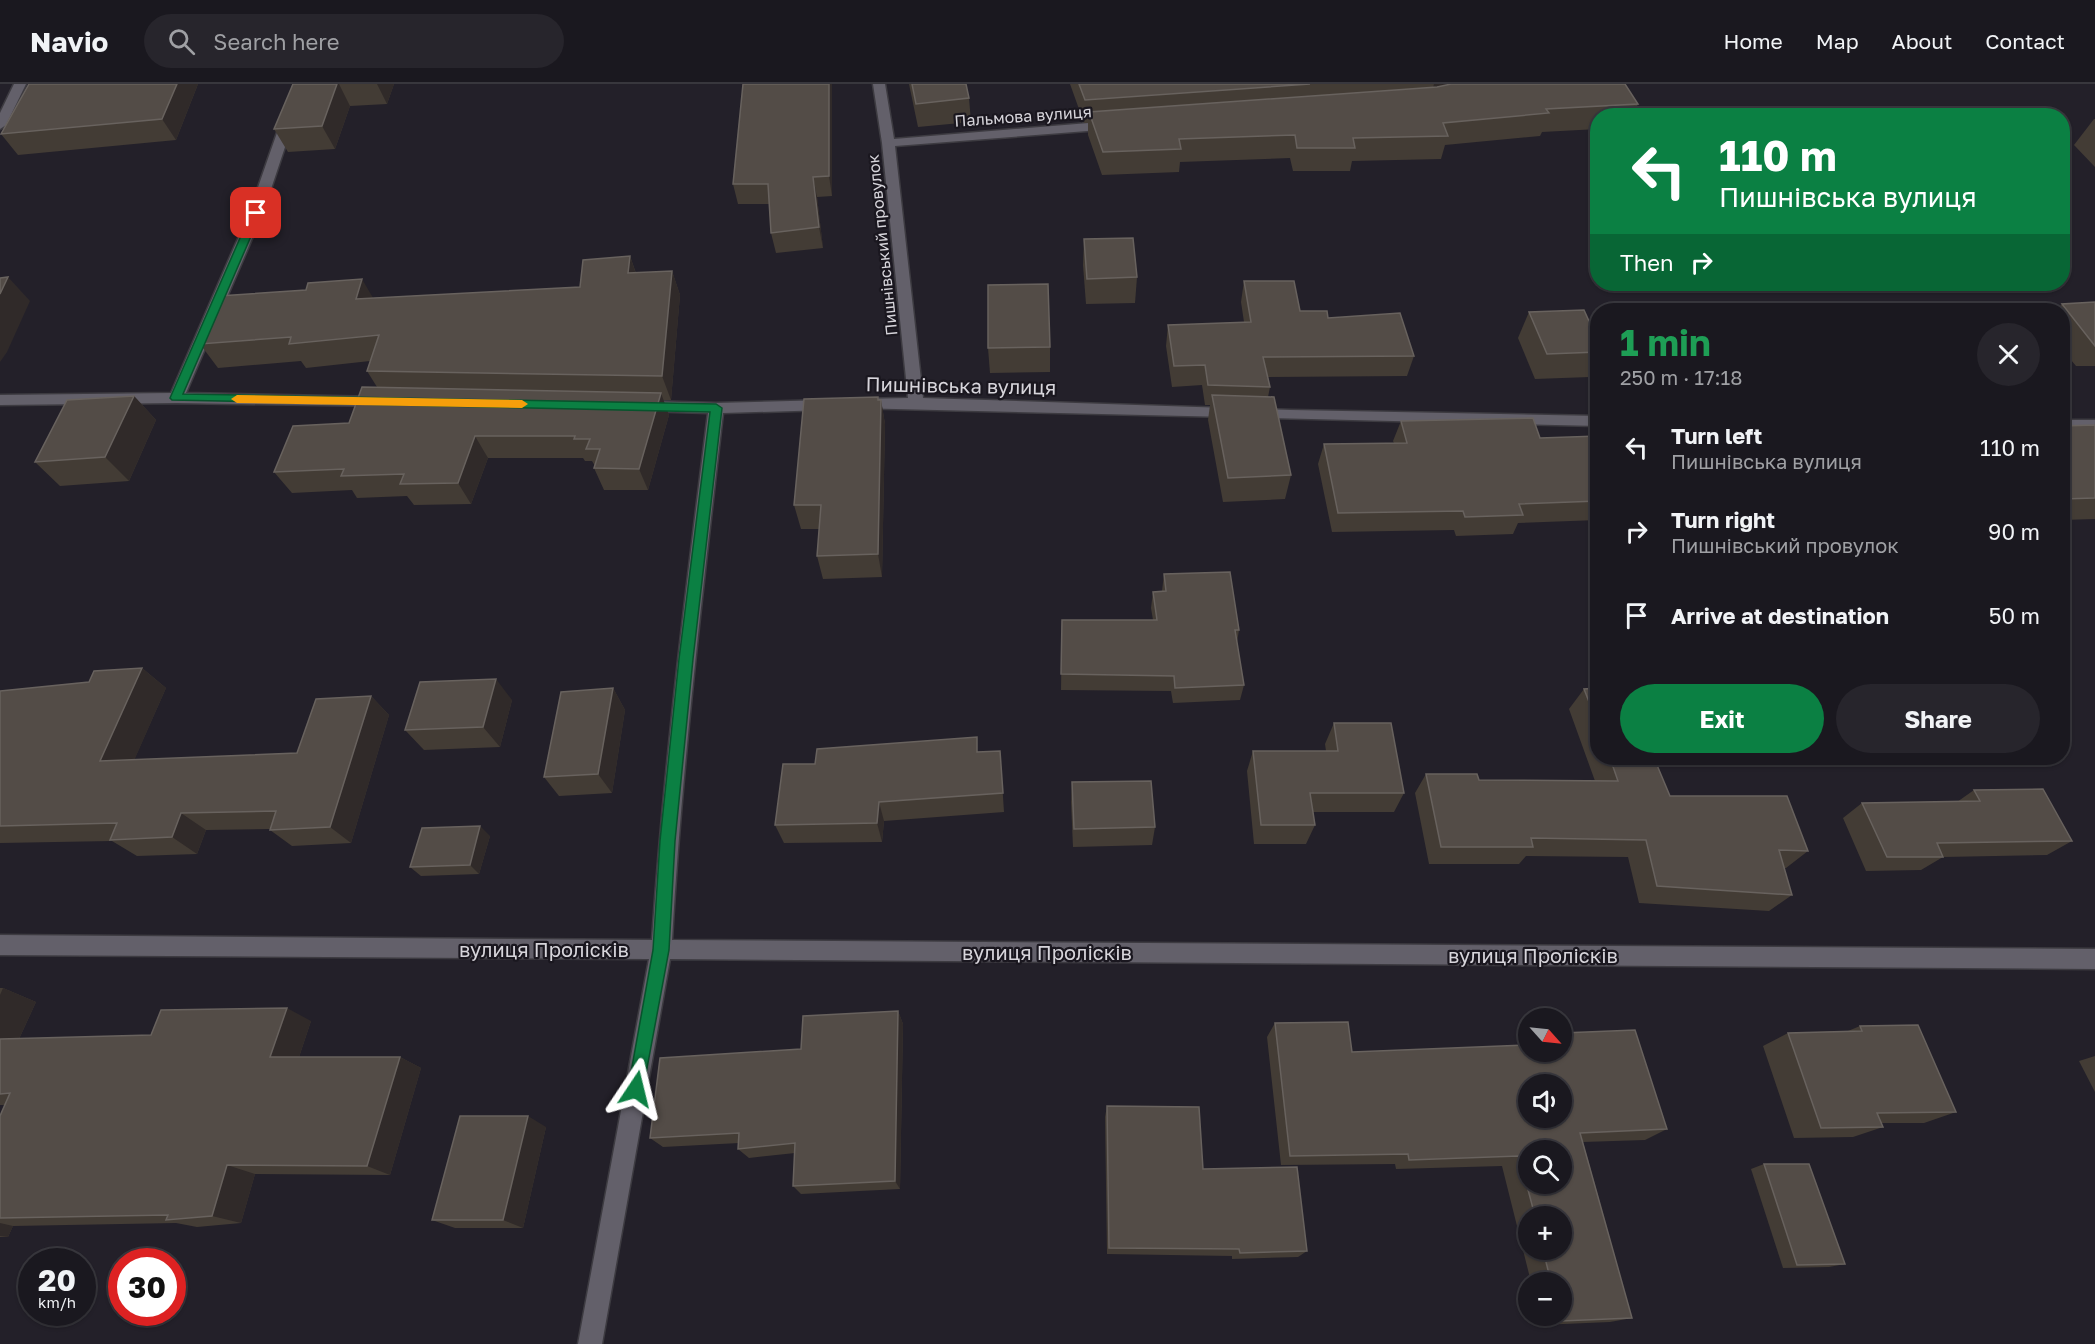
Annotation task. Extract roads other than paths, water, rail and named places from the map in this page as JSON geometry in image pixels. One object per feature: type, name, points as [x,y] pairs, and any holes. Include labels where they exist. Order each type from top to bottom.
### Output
[{"type":"street","points":[[0,125],[20,84]]},
{"type":"street","points":[[176,398],[256,213],[300,84]]},
{"type":"street","name":"Пишнівський провулок","points":[[879,84],[888,142],[916,402]]},
{"type":"street","name":"Пальмова вулиця","points":[[888,142],[1125,124]]},
{"type":"street","points":[[0,400],[176,398],[399,402]]},
{"type":"street","name":"Пишнівська вулиця","points":[[622,406],[716,408],[916,402],[1291,415],[1590,421]]},
{"type":"street","points":[[590,1344],[661,950],[671,807],[716,408]]},
{"type":"street","points":[[2070,425],[2095,425]]},
{"type":"street","name":"вулиця Пролісків","points":[[0,945],[2095,959]]}]
